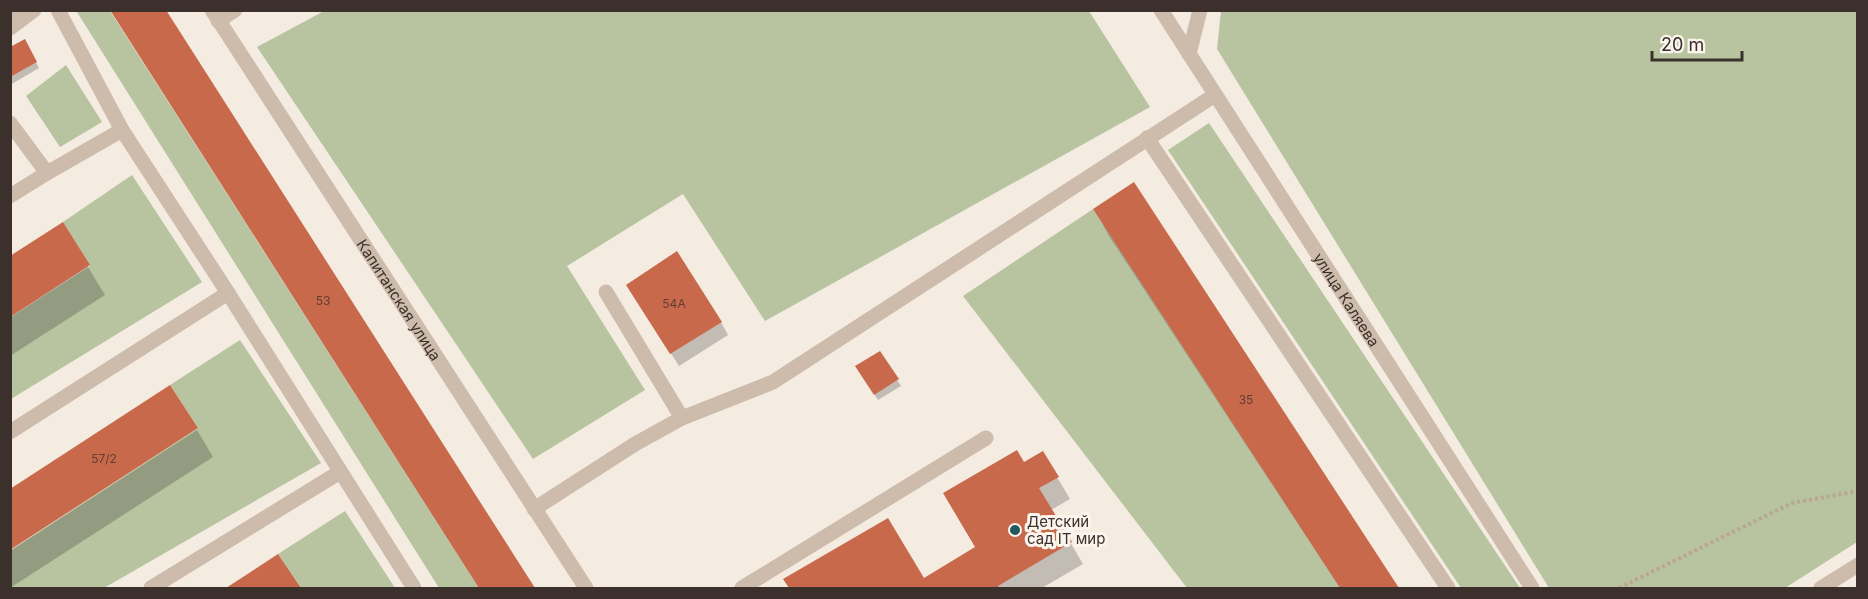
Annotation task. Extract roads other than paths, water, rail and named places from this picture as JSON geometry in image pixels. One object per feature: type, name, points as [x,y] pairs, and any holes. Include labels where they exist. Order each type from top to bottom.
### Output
[{"type":"street","points":[[10,28],[34,10]]},
{"type":"street","points":[[58,10],[122,130],[228,292],[414,588]]},
{"type":"street","points":[[215,16],[235,10]]},
{"type":"street","name":"улица Каляева","points":[[1161,10],[1532,588]]},
{"type":"street","points":[[1189,54],[1200,10]]},
{"type":"street","name":"Капитанская улица","points":[[215,16],[586,588]]},
{"type":"street","points":[[534,509],[635,444],[682,418],[773,382],[1215,94]]},
{"type":"street","points":[[10,123],[47,173]]},
{"type":"street","points":[[10,196],[122,130]]},
{"type":"street","points":[[1147,138],[1448,588]]},
{"type":"street","points":[[10,432],[228,292]]},
{"type":"street","points":[[606,292],[682,418]]},
{"type":"street","points":[[742,588],[986,438]]},
{"type":"street","points":[[151,588],[340,472]]},
{"type":"street","points":[[1821,588],[1857,565]]},
{"type":"place","name":"Детский сад IT мир","points":[[1015,530]]}]
